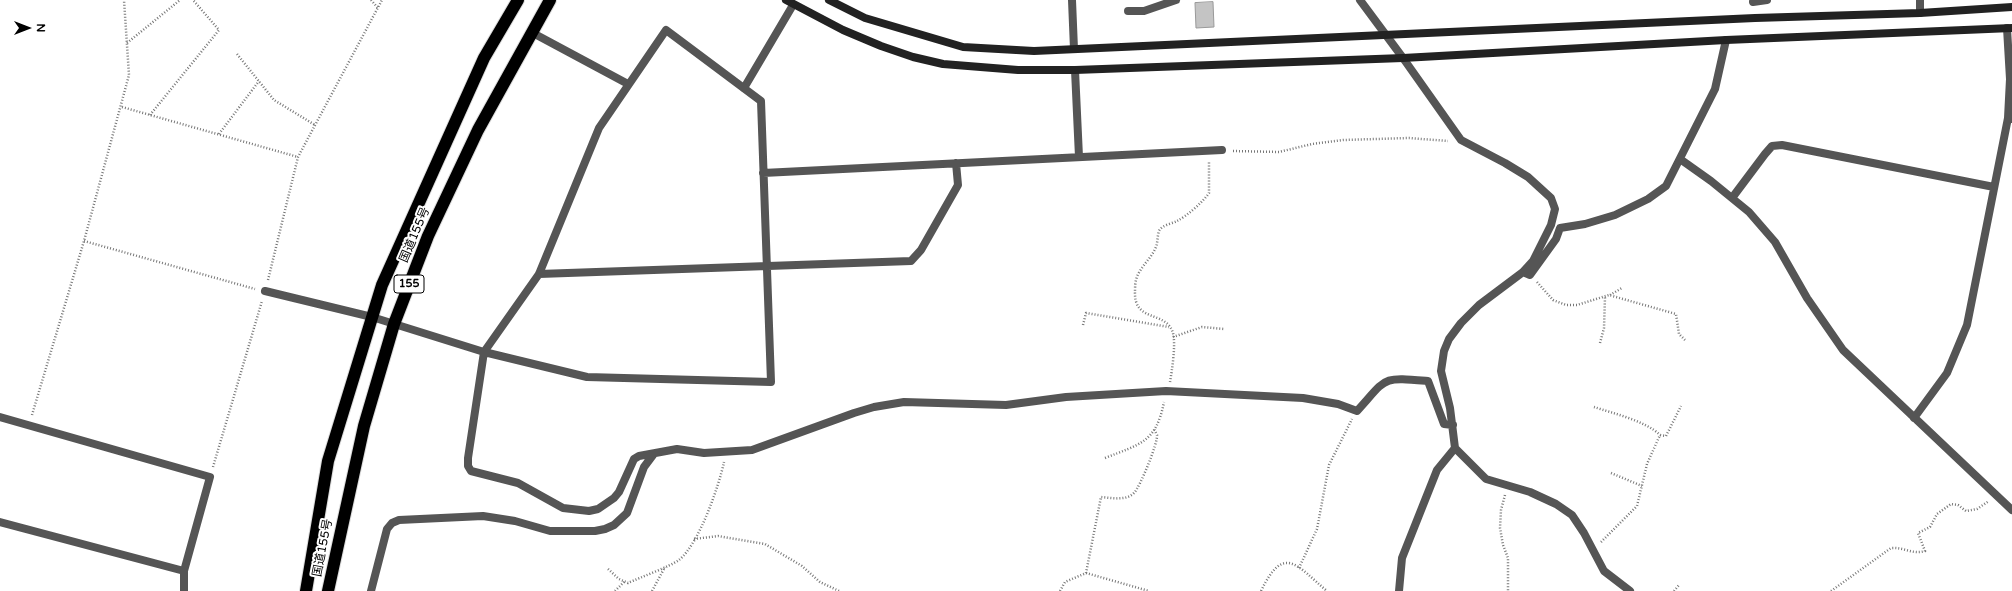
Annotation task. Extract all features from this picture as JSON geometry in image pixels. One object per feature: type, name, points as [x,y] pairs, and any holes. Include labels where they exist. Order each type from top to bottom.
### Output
[{"type":"highway","name":"国道155号","points":[[306,591],[328,461],[382,285],[484,58],[518,0]]},
{"type":"highway","name":"国道155号","points":[[328,591],[364,426],[394,324],[428,236],[478,130],[550,0]]},
{"type":"street","points":[[829,0],[865,18],[964,47],[1034,51],[1755,18],[1920,13],[2012,7]]},
{"type":"street","points":[[1072,0],[1074,49]]},
{"type":"street","points":[[1128,11],[1144,11],[1176,0]]},
{"type":"street","points":[[1360,0],[1461,140],[1498,159],[1528,177],[1551,198],[1555,209],[1551,225],[1526,273]]},
{"type":"street","points":[[1753,2],[1767,0]]},
{"type":"street","points":[[1920,0],[1920,13]]},
{"type":"street","points":[[744,88],[789,2],[843,30],[881,46],[943,64],[1018,70],[1075,70],[1403,58],[1726,40],[2010,28],[2010,119],[1994,187],[1967,325],[1946,373],[1914,418]]},
{"type":"street","points":[[265,292],[372,317],[484,352],[586,377],[771,382],[761,101],[666,30],[599,128],[539,274],[484,352],[468,458],[468,466],[471,471],[518,484],[563,508],[589,511],[606,504],[614,498],[619,492],[634,459],[640,456],[652,455],[677,449],[704,453],[758,449],[854,413],[874,407],[904,402],[1006,405],[1066,397],[1166,391],[1303,398],[1338,404],[1357,411],[1383,382],[1397,378],[1428,380],[1444,424],[1452,425]]},
{"type":"street","points":[[531,32],[628,84]]},
{"type":"street","points":[[1630,591],[1604,571],[1572,515],[1556,504],[1530,492],[1486,479],[1455,448],[1441,371],[1444,351],[1449,339],[1461,322],[1479,304],[1526,273],[1556,239],[1560,228],[1600,220],[1648,199],[1666,186],[1715,89],[1726,40]]},
{"type":"street","points":[[1075,70],[1079,156]]},
{"type":"street","points":[[1732,198],[1772,146],[1782,145],[1994,187]]},
{"type":"street","points":[[763,173],[1222,150]]},
{"type":"street","points":[[1680,159],[1749,212],[1775,242],[1807,298],[1843,350],[1914,418],[1997,493],[2012,510]]},
{"type":"street","points":[[539,274],[911,261],[922,250],[958,185],[956,163]]},
{"type":"street","points":[[0,417],[210,477],[184,571],[184,591]]},
{"type":"street","points":[[1399,591],[1402,558],[1437,470],[1455,448]]},
{"type":"street","points":[[372,591],[387,529],[392,523],[399,520],[484,516],[515,521],[550,531],[605,529],[622,519],[627,513],[644,467],[652,455]]},
{"type":"street","points":[[0,522],[184,571]]},
{"type":"path","points":[[29,425],[122,107],[129,75],[124,0]]},
{"type":"path","points":[[126,43],[180,0]]},
{"type":"path","points":[[150,115],[219,30],[193,0]]},
{"type":"path","points":[[371,0],[378,8]]},
{"type":"path","points":[[210,477],[265,292],[298,157],[382,0]]},
{"type":"path","points":[[237,54],[274,100],[315,125]]},
{"type":"path","points":[[219,134],[259,81]]},
{"type":"path","points":[[122,107],[298,157]]},
{"type":"path","points":[[1222,150],[1279,152],[1312,144],[1343,140],[1409,138],[1461,140]]},
{"type":"path","points":[[1105,458],[1147,440],[1154,429],[1162,410],[1166,391],[1169,386],[1173,337],[1169,327],[1160,318],[1146,314],[1137,306],[1135,299],[1135,281],[1146,260],[1155,250],[1160,230],[1164,226],[1178,221],[1188,214],[1209,193],[1209,151]]},
{"type":"path","points":[[84,241],[265,292]]},
{"type":"path","points":[[1526,273],[1553,300],[1566,305],[1577,304],[1609,295],[1622,288]]},
{"type":"path","points":[[1609,295],[1676,314],[1679,334],[1685,340]]},
{"type":"path","points":[[1600,343],[1604,328],[1605,296]]},
{"type":"path","points":[[1083,325],[1086,313],[1169,327]]},
{"type":"path","points":[[1173,337],[1202,327],[1224,329]]},
{"type":"path","points":[[1594,407],[1630,419],[1656,431],[1660,435],[1666,436],[1681,406]]},
{"type":"path","points":[[1299,568],[1317,529],[1329,465],[1357,411]]},
{"type":"path","points":[[1086,573],[1101,497],[1122,499],[1134,493],[1150,462],[1157,436],[1154,429]]},
{"type":"path","points":[[1591,547],[1603,542],[1637,506],[1647,464],[1660,435]]},
{"type":"path","points":[[608,569],[619,579],[628,583],[680,559],[694,540],[718,488],[726,452]]},
{"type":"path","points":[[1611,473],[1642,486]]},
{"type":"path","points":[[1508,485],[1501,510],[1500,528],[1503,545],[1508,558],[1508,591]]},
{"type":"path","points":[[1831,591],[1891,548],[1900,547],[1917,553],[1925,551],[1918,534],[1930,527],[1937,514],[1951,504],[1958,505],[1966,511],[1977,509],[1997,493]]},
{"type":"path","points":[[694,540],[718,536],[765,544],[802,566],[820,582],[839,591]]},
{"type":"path","points":[[1261,591],[1274,568],[1285,562],[1292,563],[1327,591]]},
{"type":"path","points":[[652,591],[666,566]]},
{"type":"path","points":[[1060,591],[1065,582],[1086,573],[1149,591]]},
{"type":"path","points":[[615,591],[625,582]]},
{"type":"path","points":[[1674,591],[1680,585]]},
{"type":"building","points":[[1213,2],[1214,27],[1196,28],[1195,3]]}]
